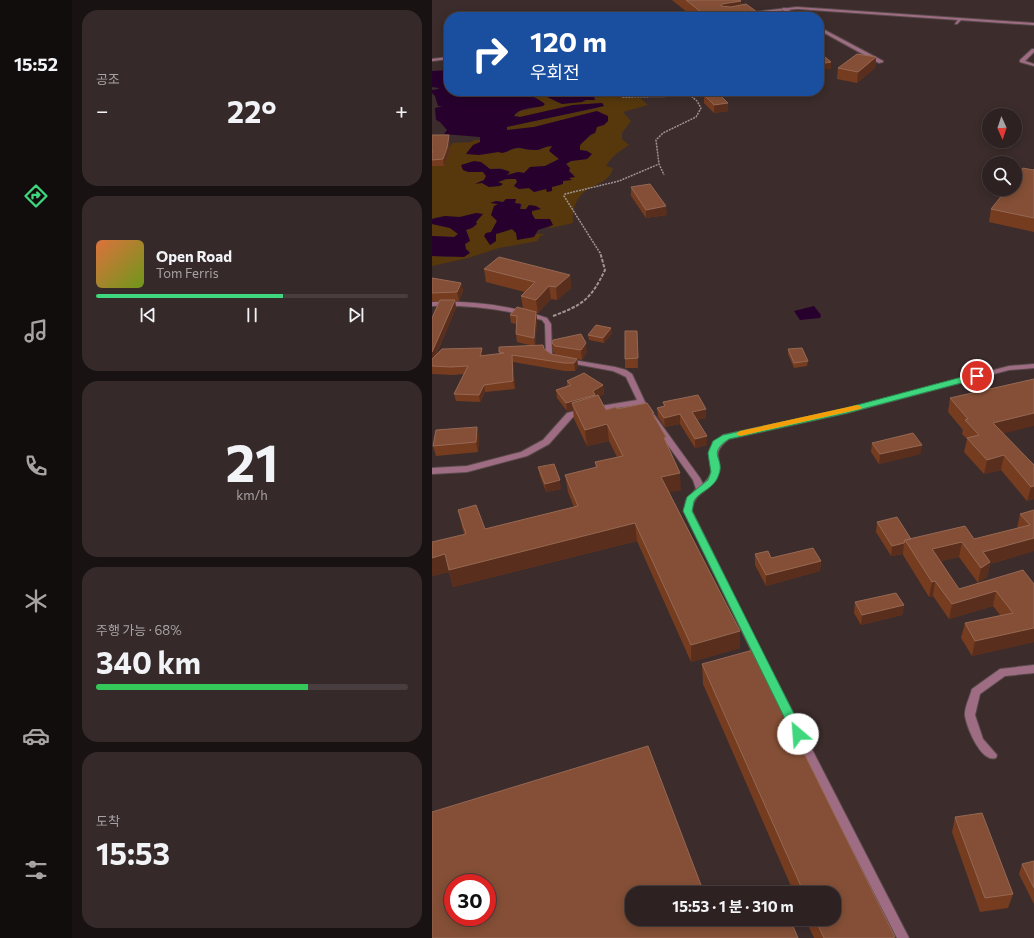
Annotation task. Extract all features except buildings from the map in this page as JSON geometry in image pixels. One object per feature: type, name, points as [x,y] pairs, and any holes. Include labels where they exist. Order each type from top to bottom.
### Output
[{"type":"street","points":[[784,9],[790,12]]},
{"type":"street","points":[[761,12],[784,9],[871,12],[1034,24]]},
{"type":"street","points":[[956,23],[960,19]]},
{"type":"street","points":[[824,31],[882,62]]},
{"type":"street","points":[[1034,50],[1022,61],[1034,64]]},
{"type":"street","points":[[432,60],[444,59]]},
{"type":"street","points":[[432,304],[486,304],[545,319],[548,324],[549,355],[554,359],[615,369],[629,376],[642,402],[697,480],[701,490]]},
{"type":"street","points":[[903,938],[757,652],[688,511],[690,499],[712,482],[716,472],[712,453],[716,443],[726,437],[847,410],[1009,368],[1034,366]]},
{"type":"street","points":[[432,471],[467,469],[524,454],[546,442],[570,415],[589,410],[642,402]]},
{"type":"street","points":[[992,755],[979,741],[970,715],[976,692],[1003,672],[1034,669]]},
{"type":"path","points":[[624,96],[691,96],[697,101],[701,108],[696,117],[663,133],[656,140],[659,164],[664,175]]},
{"type":"path","points":[[545,319],[569,310],[582,303],[591,295],[598,285],[605,270],[602,256],[564,196],[565,194],[619,181],[659,164]]},
{"type":"shaded area","points":[[444,70],[444,96],[531,96],[545,104],[543,106],[519,111],[514,116],[520,117],[573,105],[602,103],[604,106],[507,127],[507,130],[534,127],[597,111],[608,116],[608,121],[604,125],[597,127],[595,133],[590,135],[580,145],[580,150],[587,151],[592,154],[587,159],[571,161],[566,164],[570,168],[569,171],[575,177],[569,178],[572,180],[563,181],[563,184],[552,187],[552,191],[547,192],[546,189],[534,192],[529,188],[519,189],[514,186],[517,182],[516,179],[506,179],[498,182],[503,184],[500,186],[489,187],[482,183],[475,184],[484,180],[486,176],[483,172],[468,172],[463,170],[461,165],[474,161],[481,162],[490,169],[502,169],[510,172],[507,175],[518,172],[524,173],[530,167],[545,166],[559,159],[549,151],[552,146],[537,150],[518,148],[502,153],[498,152],[479,155],[466,154],[473,145],[480,142],[480,137],[444,134],[447,130],[440,122],[436,120],[435,108],[443,106],[438,106],[435,96],[432,93],[432,90],[439,88],[432,87],[432,71]]},
{"type":"shaded area","points":[[535,96],[545,96],[562,104],[594,100],[594,98],[600,96],[640,98],[648,105],[623,112],[631,121],[622,133],[622,139],[629,145],[616,154],[606,166],[613,168],[610,175],[604,181],[590,188],[578,199],[574,209],[573,223],[548,228],[553,225],[542,220],[535,219],[532,211],[526,209],[520,210],[522,206],[521,204],[515,203],[516,199],[506,199],[503,202],[496,201],[491,203],[498,204],[494,216],[497,221],[491,232],[490,245],[496,241],[496,234],[512,229],[516,233],[545,234],[539,237],[538,241],[499,248],[468,258],[432,266],[432,256],[450,257],[470,252],[466,249],[465,244],[470,241],[466,229],[483,214],[458,217],[438,217],[432,219],[432,164],[443,164],[452,143],[481,140],[480,143],[468,150],[479,155],[521,148],[527,150],[539,150],[546,146],[553,146],[553,154],[559,159],[545,166],[530,167],[524,173],[518,172],[507,175],[501,168],[489,169],[480,163],[462,165],[468,172],[483,171],[486,176],[484,180],[477,183],[482,183],[489,187],[502,181],[516,179],[519,189],[529,188],[534,192],[546,189],[552,191],[552,187],[560,185],[563,181],[574,175],[569,171],[566,164],[571,161],[587,159],[587,151],[580,150],[580,145],[596,131],[597,111],[534,127],[506,130],[506,127],[593,109],[604,106],[602,103],[573,105],[520,117],[514,116],[520,111],[543,106]]},
{"type":"shaded area","points":[[545,96],[600,96],[594,97],[595,100],[562,104]]},
{"type":"shaded area","points":[[506,199],[516,199],[515,203],[521,204],[520,209],[526,209],[529,205],[536,206],[541,209],[532,211],[535,219],[550,219],[553,225],[538,230],[534,237],[517,240],[516,233],[512,229],[496,234],[496,241],[490,245],[484,236],[486,233],[491,232],[497,221],[491,215],[494,206],[498,204],[490,203],[496,201],[503,202]]},
{"type":"shaded area","points":[[476,213],[483,214],[476,222],[477,224],[466,230],[470,241],[465,244],[466,249],[470,253],[464,257],[432,256],[432,236],[454,237],[458,234],[450,228],[432,224],[432,219],[445,216],[460,217]]},
{"type":"shaded area","points":[[432,224],[450,228],[459,234],[454,237],[432,236]]},
{"type":"shaded area","points":[[814,306],[821,315],[820,318],[800,320],[794,311]]},
{"type":"slow traffic","points":[[740,434],[857,408]]},
{"type":"route","points":[[798,734],[688,511],[690,499],[712,482],[716,472],[712,453],[716,443],[726,437],[847,410],[977,376]]}]
